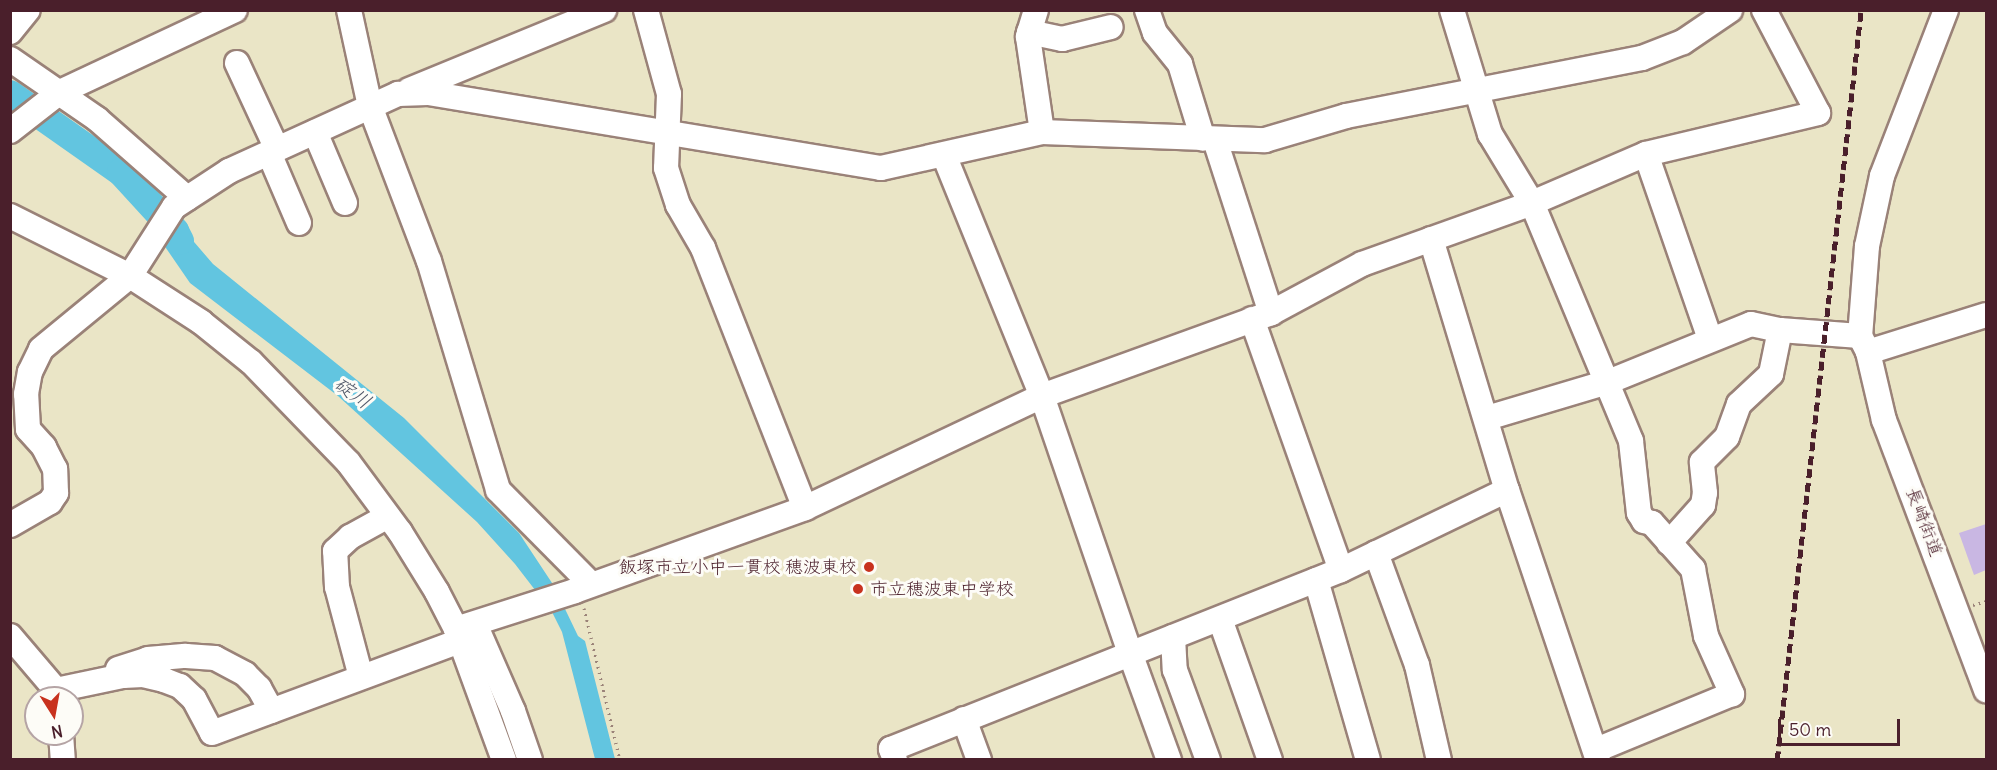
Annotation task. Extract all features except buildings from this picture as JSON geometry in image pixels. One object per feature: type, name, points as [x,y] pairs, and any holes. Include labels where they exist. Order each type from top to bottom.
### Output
[{"type":"street","points":[[10,32],[28,10]]},
{"type":"street","points":[[10,131],[60,92],[235,10]]},
{"type":"street","points":[[349,10],[370,106],[429,261],[498,490],[582,588]]},
{"type":"street","points":[[10,525],[51,502],[57,484],[55,469],[44,447],[28,429],[26,394],[30,372],[41,349],[130,276],[181,203],[229,171],[370,106],[604,10]]},
{"type":"street","points":[[646,10],[669,94],[666,168],[678,205],[703,248],[805,508]]},
{"type":"street","points":[[1147,10],[1155,33],[1180,64],[1209,140],[1341,570]]},
{"type":"street","points":[[1431,239],[1507,490],[1597,755],[1732,694],[1706,636],[1693,569],[1652,523],[1644,521],[1639,513],[1631,441],[1532,203],[1490,134],[1452,10]]},
{"type":"street","points":[[398,94],[428,93],[669,131],[881,168],[1042,132],[1209,140],[1264,140],[1346,117],[1477,89],[1642,58],[1683,42],[1730,10]]},
{"type":"street","points":[[84,686],[123,676],[143,675],[164,680],[180,686],[194,699],[212,733],[361,677],[464,631],[805,508],[1042,396],[1262,316],[1362,264],[1532,203],[1646,154],[1818,113],[1764,10]]},
{"type":"street","name":"長崎街道","points":[[1946,10],[1882,176],[1867,246],[1864,344],[1884,420],[1986,690]]},
{"type":"street","points":[[1033,22],[1042,132]]},
{"type":"street","points":[[1033,22],[1062,39],[1111,27]]},
{"type":"street","points":[[10,59],[97,119],[181,203]]},
{"type":"street","points":[[237,63],[299,223]]},
{"type":"street","points":[[315,132],[345,203]]},
{"type":"street","points":[[1646,154],[1710,339]]},
{"type":"street","points":[[944,155],[1042,396],[1130,653],[1169,759]]},
{"type":"street","points":[[10,216],[130,276],[201,322],[251,362],[348,462],[388,516],[464,631],[513,711],[530,759]]},
{"type":"street","points":[[1487,418],[1608,382],[1751,324],[1864,344],[1986,315]]},
{"type":"street","points":[[1669,543],[1703,505],[1705,493],[1702,462],[1727,437],[1739,404],[1771,374],[1780,330]]},
{"type":"street","points":[[895,759],[891,749],[1341,570],[1507,490]]},
{"type":"street","points":[[361,677],[338,587],[335,551],[350,537],[388,516]]},
{"type":"street","points":[[1376,553],[1416,665],[1439,759]]},
{"type":"street","points":[[1316,580],[1368,759]]},
{"type":"street","points":[[1221,619],[1270,759]]},
{"type":"street","points":[[464,631],[504,759]]},
{"type":"street","points":[[10,636],[50,686]]},
{"type":"street","points":[[1173,637],[1175,670],[1208,759]]},
{"type":"street","points":[[77,686],[148,659],[186,656],[215,658],[245,674],[259,688],[272,711]]},
{"type":"street","points":[[964,719],[979,759]]},
{"type":"path","points":[[582,588],[602,693],[620,759]]},
{"type":"water","points":[[170,214],[213,264],[404,418],[519,533],[554,586],[578,636],[585,641],[615,759],[595,759],[562,632],[552,612],[515,564],[477,522],[338,396],[190,283],[157,235]]},
{"type":"waterway","name":"碇川","points":[[10,94],[121,172],[175,231],[180,241]]},
{"type":"railway","points":[[1777,760],[1861,10]]},
{"type":"place","name":"飯塚市立小中一貫校 穂波東校","points":[[869,567]]},
{"type":"place","name":"市立穂波東中学校","points":[[858,589]]}]
